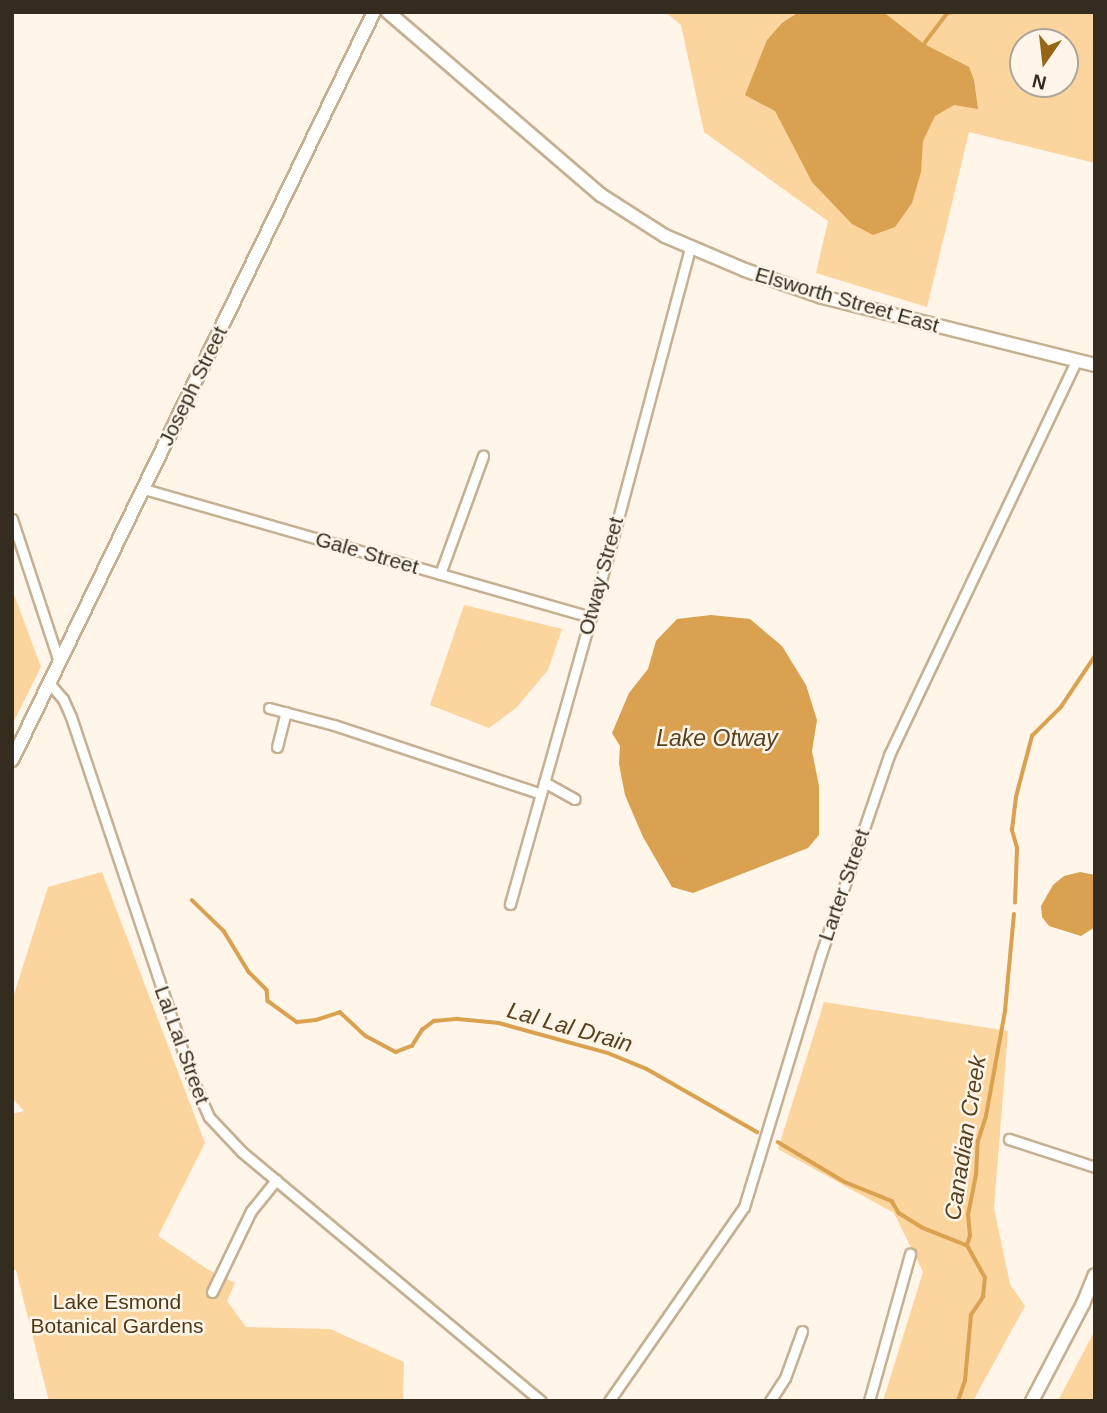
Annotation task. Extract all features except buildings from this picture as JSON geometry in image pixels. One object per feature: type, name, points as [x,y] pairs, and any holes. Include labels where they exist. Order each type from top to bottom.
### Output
[{"type":"street","name":"Joseph Street","points":[[12,760],[374,12]]},
{"type":"street","name":"Elsworth Street East","points":[[388,12],[601,195],[649,228],[690,247],[822,297],[1095,365]]},
{"type":"street","name":"Otway Street","points":[[510,904],[591,617],[690,247]]},
{"type":"street","name":"Larter Street","points":[[609,1401],[744,1207],[821,954],[889,755],[1076,361]]},
{"type":"street","points":[[440,574],[483,456]]},
{"type":"street","name":"Gale Street","points":[[144,489],[591,617]]},
{"type":"street","points":[[12,519],[59,662]]},
{"type":"street","name":"Lal Lal Street","points":[[49,683],[70,713],[201,1103],[224,1135],[275,1180],[541,1401]]},
{"type":"street","points":[[269,708],[334,725],[541,794]]},
{"type":"street","points":[[277,747],[286,712]]},
{"type":"street","points":[[544,782],[575,799]]},
{"type":"street","points":[[1009,1139],[1095,1167]]},
{"type":"street","points":[[212,1292],[251,1211],[275,1180]]},
{"type":"street","points":[[869,1401],[910,1255]]},
{"type":"street","points":[[1032,1401],[1083,1304],[1095,1275]]},
{"type":"street","points":[[770,1401],[782,1382],[802,1331]]},
{"type":"green space","points":[[665,12],[1095,12],[1095,163],[969,132],[927,307],[816,273],[828,221],[704,132],[681,25]]},
{"type":"green space","points":[[12,589],[41,667],[12,725]]},
{"type":"green space","points":[[464,605],[562,629],[548,670],[516,708],[489,728],[430,705]]},
{"type":"green space","name":"Lake Esmond Botanical Gardens","points":[[102,872],[205,1143],[158,1236],[207,1269],[235,1283],[227,1301],[246,1327],[330,1329],[404,1362],[403,1401],[49,1401],[16,1270],[12,1270],[12,1114],[24,1111],[12,1098],[12,1001],[48,887]]},
{"type":"green space","points":[[824,1002],[1008,1031],[994,1208],[1010,1284],[1025,1306],[973,1401],[883,1401],[923,1272],[894,1213],[778,1149]]},
{"type":"green space","points":[[1095,1330],[1095,1401],[1058,1401]]},
{"type":"water","points":[[799,12],[886,14],[924,44],[969,67],[974,80],[978,109],[954,105],[935,116],[923,141],[921,172],[912,203],[895,227],[873,235],[852,224],[812,182],[775,111],[745,95],[767,40],[782,23]]},
{"type":"water","name":"Lake Otway","points":[[711,615],[750,619],[782,646],[806,685],[817,720],[812,751],[819,786],[819,835],[808,848],[693,893],[672,887],[643,837],[625,795],[619,764],[620,746],[612,733],[629,693],[648,669],[656,641],[677,619]]},
{"type":"water","points":[[1080,872],[1095,875],[1095,927],[1081,936],[1049,926],[1042,917],[1041,906],[1053,885],[1064,876]]},
{"type":"waterway","points":[[924,44],[947,13],[952,12]]},
{"type":"waterway","name":"Canadian Creek","points":[[1015,903],[1017,848],[1012,830],[1016,797],[1032,736],[1061,707],[1095,656]]},
{"type":"waterway","name":"Lal Lal Drain","points":[[192,900],[224,931],[249,972],[267,990],[268,1001],[297,1022],[316,1020],[340,1012],[366,1036],[396,1052],[412,1046],[422,1030],[434,1021],[458,1019],[499,1023],[608,1053],[647,1069],[757,1132]]},
{"type":"waterway","name":"Canadian Creek","points":[[958,1401],[965,1381],[971,1315],[983,1297],[985,1278],[967,1245],[970,1236],[968,1215],[976,1175],[978,1141],[986,1116],[1005,1011],[1014,914]]},
{"type":"waterway","name":"Lal Lal Drain","points":[[778,1142],[845,1182],[892,1201],[899,1213],[923,1228],[966,1245]]}]
